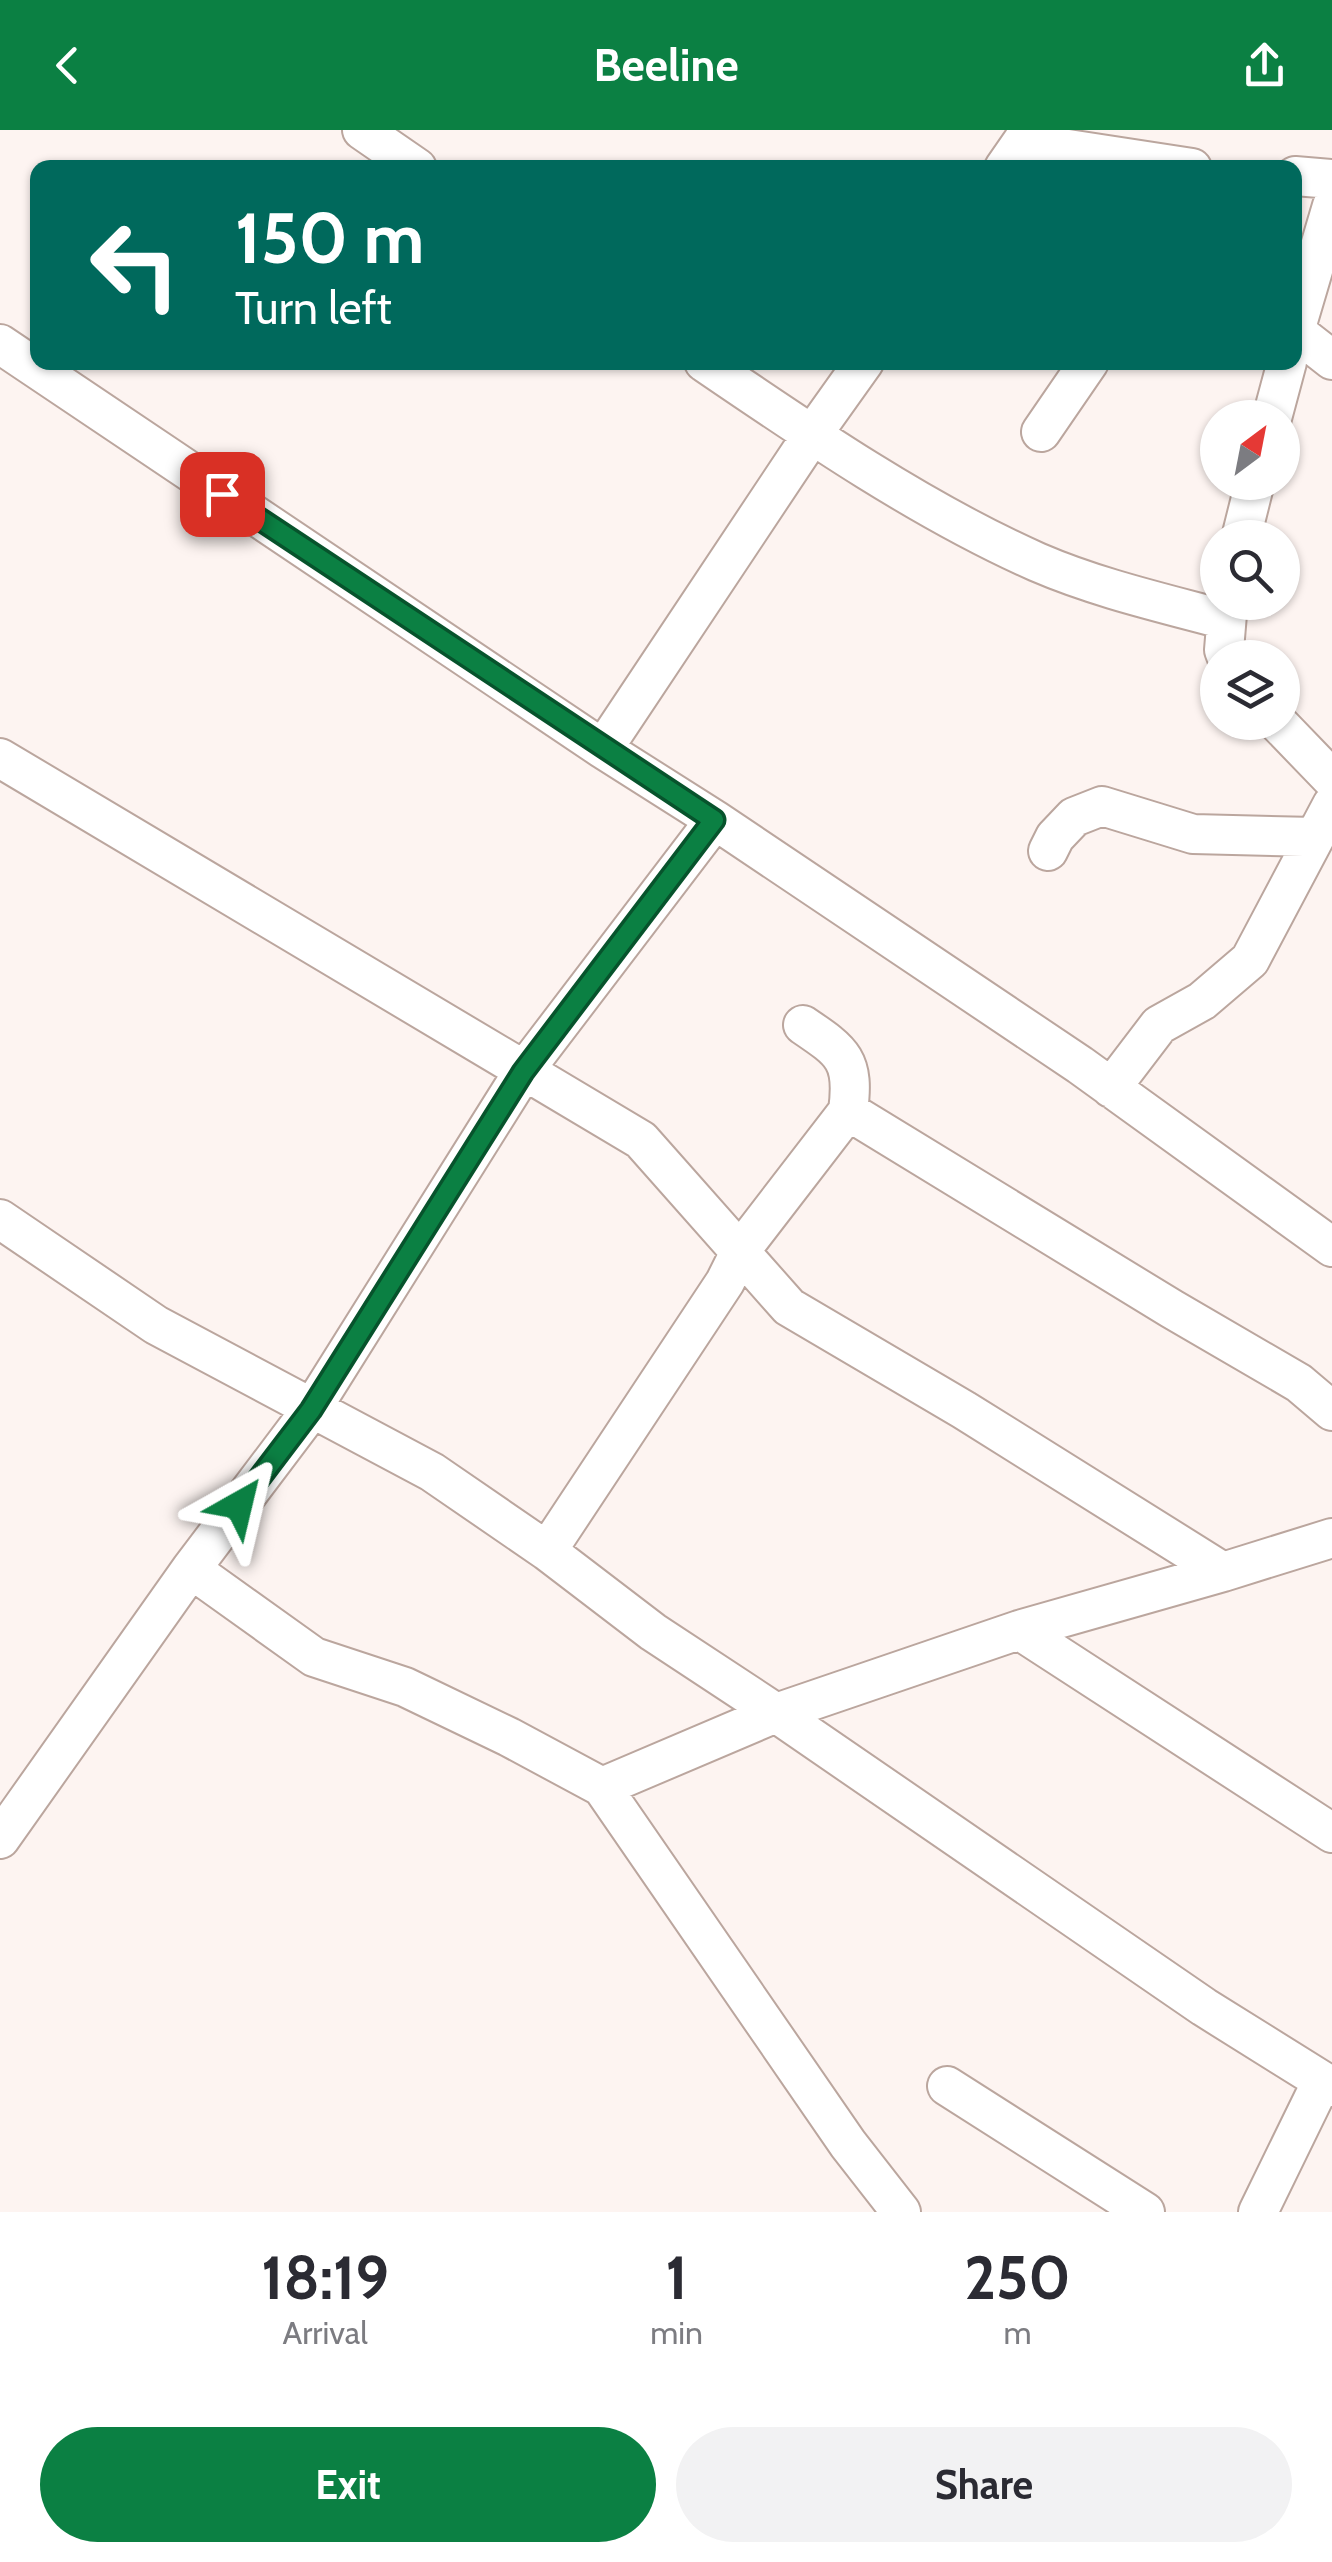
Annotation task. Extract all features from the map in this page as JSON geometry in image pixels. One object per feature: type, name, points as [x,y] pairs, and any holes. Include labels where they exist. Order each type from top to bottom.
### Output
[{"type":"street","points":[[362,130],[405,160]]},
{"type":"street","points":[[1015,146],[1128,160]]},
{"type":"street","points":[[1302,177],[1332,179]]},
{"type":"street","points":[[1302,312],[1326,246],[1332,206]]},
{"type":"street","points":[[1302,336],[1332,360]]},
{"type":"street","points":[[0,344],[30,364]]},
{"type":"street","points":[[39,370],[1110,1088],[1332,1248]]},
{"type":"street","points":[[716,370],[812,435],[944,513],[1038,562],[1130,594],[1200,606]]},
{"type":"street","points":[[603,749],[858,370]]},
{"type":"street","points":[[1041,432],[1084,370]]},
{"type":"street","points":[[1277,400],[1285,370]]},
{"type":"street","points":[[1294,740],[1332,780]]},
{"type":"street","points":[[0,758],[641,1140],[789,1307],[964,1410],[1223,1572]]},
{"type":"street","points":[[1048,851],[1074,817],[1102,806],[1193,834],[1324,821]]},
{"type":"street","points":[[0,1839],[191,1569],[311,1410],[523,1072],[714,820]]},
{"type":"street","points":[[1110,1088],[1159,1025],[1202,1001],[1250,960],[1324,821]]},
{"type":"street","points":[[547,1551],[724,1282],[740,1250],[848,1111],[852,1084],[840,1050],[803,1025]]},
{"type":"street","points":[[848,1111],[1299,1383],[1332,1410]]},
{"type":"street","points":[[0,1219],[156,1324],[432,1472],[547,1551],[654,1632],[1204,2008],[1327,2084],[1258,2212]]},
{"type":"street","points":[[602,1787],[776,1713],[1019,1630],[1332,1538]]},
{"type":"street","points":[[191,1569],[314,1657],[405,1686],[602,1787],[848,2144],[902,2212]]},
{"type":"street","points":[[1019,1630],[1332,1833]]},
{"type":"street","points":[[947,2086],[1145,2212]]},
{"type":"route","points":[[222,494],[714,820],[523,1072],[311,1410],[239,1505]]}]
